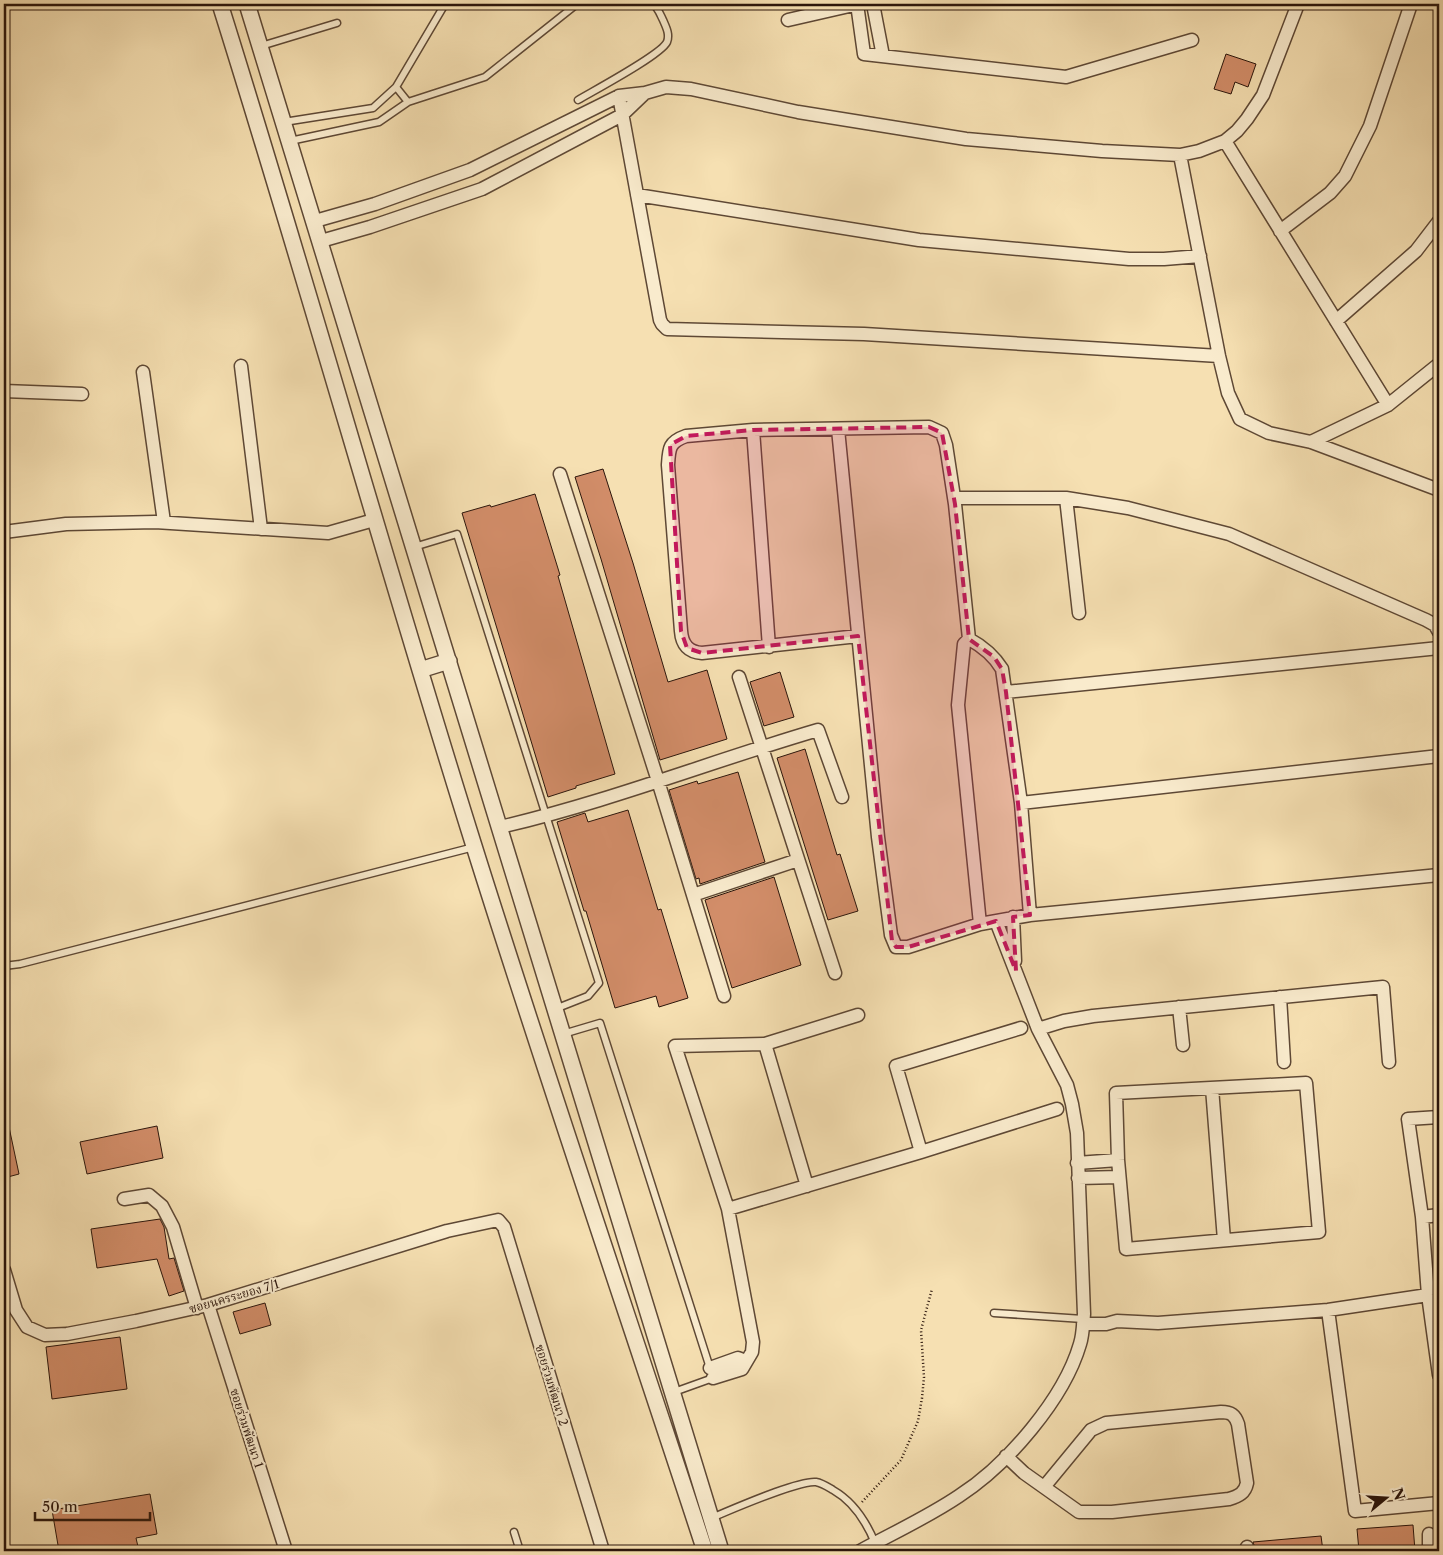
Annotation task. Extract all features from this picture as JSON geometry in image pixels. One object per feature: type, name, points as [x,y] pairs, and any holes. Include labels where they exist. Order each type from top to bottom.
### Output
[{"type":"street","points":[[220,4],[268,158],[374,520],[474,847],[705,1551]]},
{"type":"street","points":[[248,4],[721,1551]]},
{"type":"street","points":[[788,20],[857,4],[864,54],[1066,77],[1192,40]]},
{"type":"street","points":[[873,4],[883,56]]},
{"type":"street","points":[[315,222],[375,204],[470,170],[619,96],[666,87],[691,89],[798,112],[966,139],[1102,151],[1180,155],[1199,151],[1225,141],[1238,131],[1247,119],[1263,95],[1298,4]]},
{"type":"street","points":[[1280,231],[1330,193],[1345,176],[1370,126],[1411,4]]},
{"type":"street","points":[[321,241],[370,227],[482,189],[622,115],[645,92]]},
{"type":"street","points":[[619,96],[660,320],[667,328],[864,334],[1219,356]]},
{"type":"street","points":[[1225,141],[1388,405]]},
{"type":"street","points":[[1180,155],[1219,356],[1228,393],[1240,420],[1269,433],[1311,442],[1439,489]]},
{"type":"street","points":[[637,195],[919,240],[1129,259],[1200,256]]},
{"type":"street","points":[[1336,321],[1416,251],[1439,221]]},
{"type":"street","points":[[1311,442],[1388,405],[1439,364]]},
{"type":"street","points":[[241,366],[261,529]]},
{"type":"street","points":[[143,372],[164,522]]},
{"type":"street","points":[[4,391],[82,394]]},
{"type":"street","points":[[858,636],[697,652],[687,648],[681,631],[668,465],[670,445],[686,436],[753,430],[929,427],[942,433],[946,445],[954,498],[969,639]]},
{"type":"street","points":[[838,429],[878,838],[892,941],[896,947],[902,948],[980,924],[1013,917],[1439,875]]},
{"type":"street","points":[[753,430],[769,646]]},
{"type":"street","points":[[560,474],[724,996]]},
{"type":"street","points":[[954,498],[1066,498],[1128,508],[1229,534],[1426,620],[1435,625],[1439,632]]},
{"type":"street","points":[[1066,498],[1079,613]]},
{"type":"street","points":[[4,532],[66,524],[164,522],[328,533],[374,520]]},
{"type":"street","points":[[969,639],[979,644],[994,657],[1002,669],[1021,803],[1030,915]]},
{"type":"street","points":[[969,639],[964,644],[958,705],[980,924]]},
{"type":"street","points":[[1006,692],[1439,648]]},
{"type":"street","points":[[420,670],[449,661]]},
{"type":"street","points":[[739,677],[835,973]]},
{"type":"street","points":[[500,827],[547,816],[818,730],[842,797]]},
{"type":"street","points":[[1021,803],[1439,756]]},
{"type":"street","points":[[693,895],[798,860]]},
{"type":"street","points":[[1013,917],[1016,972]]},
{"type":"street","points":[[860,1551],[960,1496],[1006,1456],[1031,1429],[1058,1393],[1072,1367],[1081,1343],[1084,1319],[1075,1118],[1069,1094],[1058,1066],[1038,1029],[996,921]]},
{"type":"street","points":[[1038,1029],[1064,1021],[1093,1016],[1383,987],[1389,1062]]},
{"type":"street","points":[[1280,997],[1284,1062]]},
{"type":"street","points":[[1179,1007],[1183,1045]]},
{"type":"street","points":[[711,1373],[738,1358],[746,1361],[752,1352],[753,1342],[728,1209],[675,1046],[765,1044],[858,1016]]},
{"type":"street","points":[[921,1152],[896,1066],[1021,1028]]},
{"type":"street","points":[[765,1044],[807,1186]]},
{"type":"street","points":[[1306,1082],[1319,1232],[1126,1249],[1118,1160],[1116,1093],[1306,1082]]},
{"type":"street","points":[[1212,1088],[1224,1240]]},
{"type":"street","points":[[728,1209],[921,1152],[1057,1109]]},
{"type":"street","points":[[1439,1117],[1408,1120],[1422,1218],[1428,1295],[1439,1375]]},
{"type":"street","points":[[1077,1162],[1118,1160]]},
{"type":"street","points":[[1078,1178],[1119,1177]]},
{"type":"street","name":"ซอยร่วมพัฒนา 1","points":[[124,1199],[148,1195],[162,1206],[173,1227],[203,1306],[286,1551]]},
{"type":"street","points":[[1422,1218],[1439,1215]]},
{"type":"street","name":"ซอยนครระยอง 7/1","points":[[4,1270],[16,1310],[27,1327],[45,1335],[67,1334],[203,1306],[446,1231],[498,1220]]},
{"type":"street","name":"ซอยร่วมพัฒนา 2","points":[[498,1220],[504,1227],[603,1551]]},
{"type":"street","points":[[1084,1319],[1106,1324],[1118,1321],[1158,1323],[1328,1310],[1428,1295]]},
{"type":"street","points":[[1328,1310],[1355,1511],[1439,1503]]},
{"type":"street","points":[[1006,1456],[1044,1487],[1079,1512],[1112,1512],[1236,1497],[1246,1489],[1238,1424],[1233,1415],[1228,1412],[1106,1423],[1091,1430],[1044,1487]]},
{"type":"street","points":[[1429,1534],[1429,1551]]},
{"type":"lane","points":[[284,122],[374,108],[396,87],[445,4]]},
{"type":"lane","points":[[290,141],[379,122],[408,102],[484,76],[577,4]]},
{"type":"lane","points":[[578,100],[661,50],[667,42],[668,31],[656,6],[653,4]]},
{"type":"lane","points":[[261,46],[337,23]]},
{"type":"lane","points":[[396,87],[408,102]]},
{"type":"lane","points":[[414,547],[457,534],[598,983],[588,996],[555,1009]]},
{"type":"lane","points":[[4,966],[20,964],[474,847]]},
{"type":"lane","points":[[563,1034],[600,1023],[711,1373],[672,1393]]},
{"type":"lane","points":[[994,1313],[1084,1319]]},
{"type":"lane","points":[[711,1518],[807,1482],[816,1482],[837,1492],[856,1508],[868,1526],[875,1543]]},
{"type":"lane","points":[[514,1532],[520,1551]]},
{"type":"path","points":[[856,1508],[901,1460],[918,1421],[924,1377],[921,1330],[932,1289]]},
{"type":"highlighted area","points":[[929,427],[942,433],[955,504],[969,639],[994,657],[1002,669],[1006,692],[1030,915],[1013,917],[1016,971],[996,921],[908,947],[896,947],[892,941],[858,636],[702,653],[687,648],[681,631],[670,445],[686,436],[753,430]]},
{"type":"building","points":[[1226,54],[1256,64],[1248,87],[1235,82],[1231,94],[1214,89]]},
{"type":"building","points":[[603,469],[668,682],[707,670],[727,739],[660,760],[575,477]]},
{"type":"building","points":[[535,494],[560,575],[558,576],[615,774],[548,797],[462,513]]},
{"type":"building","points":[[780,672],[794,717],[764,726],[750,682]]},
{"type":"building","points":[[805,749],[837,855],[840,854],[858,911],[828,920],[777,758]]},
{"type":"building","points":[[738,772],[765,862],[700,884],[699,878],[696,879],[669,790],[697,781],[698,784]]},
{"type":"building","points":[[628,810],[658,910],[661,909],[688,998],[659,1007],[656,996],[615,1008],[557,822],[585,813],[588,822]]},
{"type":"building","points":[[774,877],[801,965],[732,988],[705,900]]},
{"type":"building","points":[[157,1126],[163,1158],[87,1174],[80,1142]]},
{"type":"building","points":[[4,1127],[9,1127],[19,1174],[4,1178]]},
{"type":"building","points":[[160,1219],[164,1227],[169,1259],[174,1258],[184,1291],[169,1296],[157,1259],[97,1268],[91,1229]]},
{"type":"building","points":[[265,1303],[271,1325],[240,1334],[233,1312]]},
{"type":"building","points":[[120,1337],[127,1389],[52,1399],[46,1347]]},
{"type":"building","points":[[150,1494],[157,1534],[136,1538],[139,1551],[59,1551],[52,1510]]},
{"type":"building","points":[[1413,1525],[1415,1551],[1359,1551],[1357,1529]]},
{"type":"building","points":[[1321,1536],[1323,1551],[1256,1551],[1253,1542]]}]
